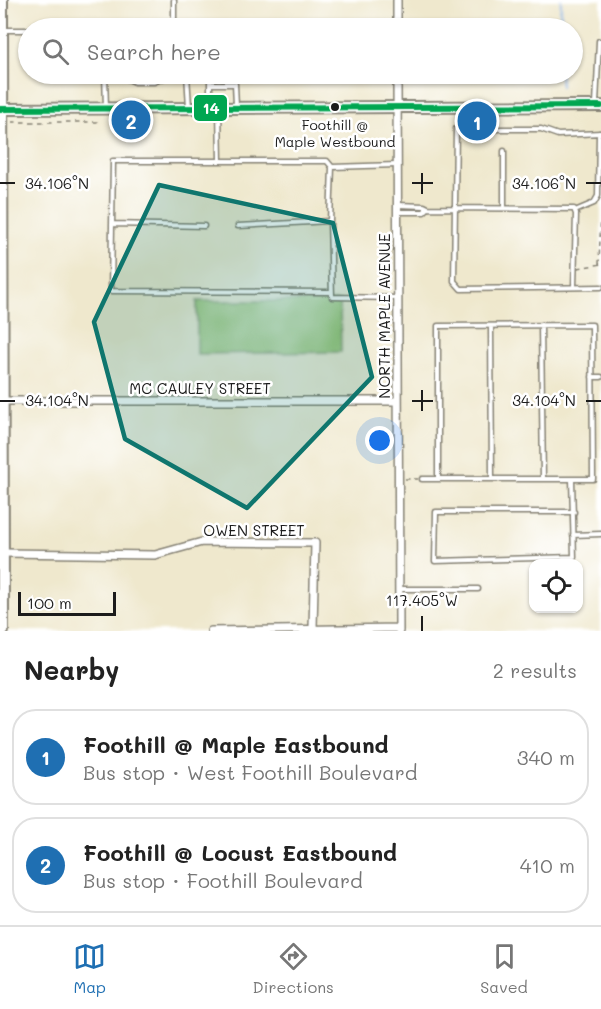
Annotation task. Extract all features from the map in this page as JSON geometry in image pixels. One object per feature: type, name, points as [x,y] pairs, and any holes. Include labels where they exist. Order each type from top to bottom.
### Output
[{"type":"street","points":[[2,0],[3,631]]},
{"type":"street","points":[[397,0],[397,18]]},
{"type":"street","name":"NORTH MAPLE AVENUE","points":[[397,84],[399,629]]},
{"type":"street","points":[[1,109],[599,106]]},
{"type":"street","name":"MC CAULEY STREET","points":[[3,401],[398,401]]},
{"type":"street","name":"OWEN STREET","points":[[3,553],[155,555],[202,542],[315,543],[313,628]]},
{"type":"street","points":[[211,631],[313,628],[399,629]]},
{"type":"lane","points":[[174,0],[174,18]]},
{"type":"lane","points":[[2,30],[18,30]]},
{"type":"lane","points":[[599,106],[599,41],[601,41]]},
{"type":"lane","points":[[105,84],[106,108]]},
{"type":"lane","points":[[188,84],[189,108]]},
{"type":"lane","points":[[220,161],[212,84],[235,84],[236,108]]},
{"type":"lane","points":[[398,209],[414,206],[428,208],[455,208],[504,207],[566,207],[575,211],[594,203],[598,196],[600,133],[558,135],[541,129],[456,129],[455,208],[454,281],[457,288],[601,287]]},
{"type":"lane","points":[[504,152],[504,207]]},
{"type":"lane","points":[[330,292],[115,293],[111,291],[113,161],[327,161],[332,167],[330,292],[335,299],[398,298]]},
{"type":"lane","points":[[332,167],[397,165]]},
{"type":"lane","points":[[414,206],[414,212]]},
{"type":"lane","points":[[398,209],[424,212],[428,208]]},
{"type":"lane","points":[[574,287],[575,211]]},
{"type":"lane","points":[[238,226],[330,221]]},
{"type":"lane","points":[[112,224],[204,226]]},
{"type":"lane","points":[[541,325],[543,479]]},
{"type":"lane","points":[[422,479],[438,479],[492,479],[543,479],[572,479],[593,478],[592,325],[438,326],[438,479]]},
{"type":"lane","points":[[490,326],[492,479]]},
{"type":"lane","points":[[592,377],[601,377]]},
{"type":"lane","points":[[572,479],[574,512],[574,557],[435,561],[436,512],[574,512]]},
{"type":"lane","points":[[573,535],[601,534]]},
{"type":"lane","points":[[399,589],[478,589]]},
{"type":"path","points":[[11,122],[101,122]]},
{"type":"path","points":[[574,268],[600,266],[601,211]]},
{"type":"path","points":[[404,479],[422,479]]},
{"type":"highlighted area","points":[[159,185],[333,223],[372,377],[247,508],[125,439],[94,322]]},
{"type":"green space","points":[[197,301],[340,301],[341,352],[197,354]]},
{"type":"waterway","points":[[560,18],[561,0]]},
{"type":"transit line","name":"14","points":[[0,109],[601,106]]},
{"type":"place","name":"Foothill @ Maple Westbound","points":[[335,107]]},
{"type":"place","name":"Foothill @ Locust Eastbound","points":[[131,120]]},
{"type":"place","name":"Foothill @ Maple Eastbound","points":[[477,121]]}]
